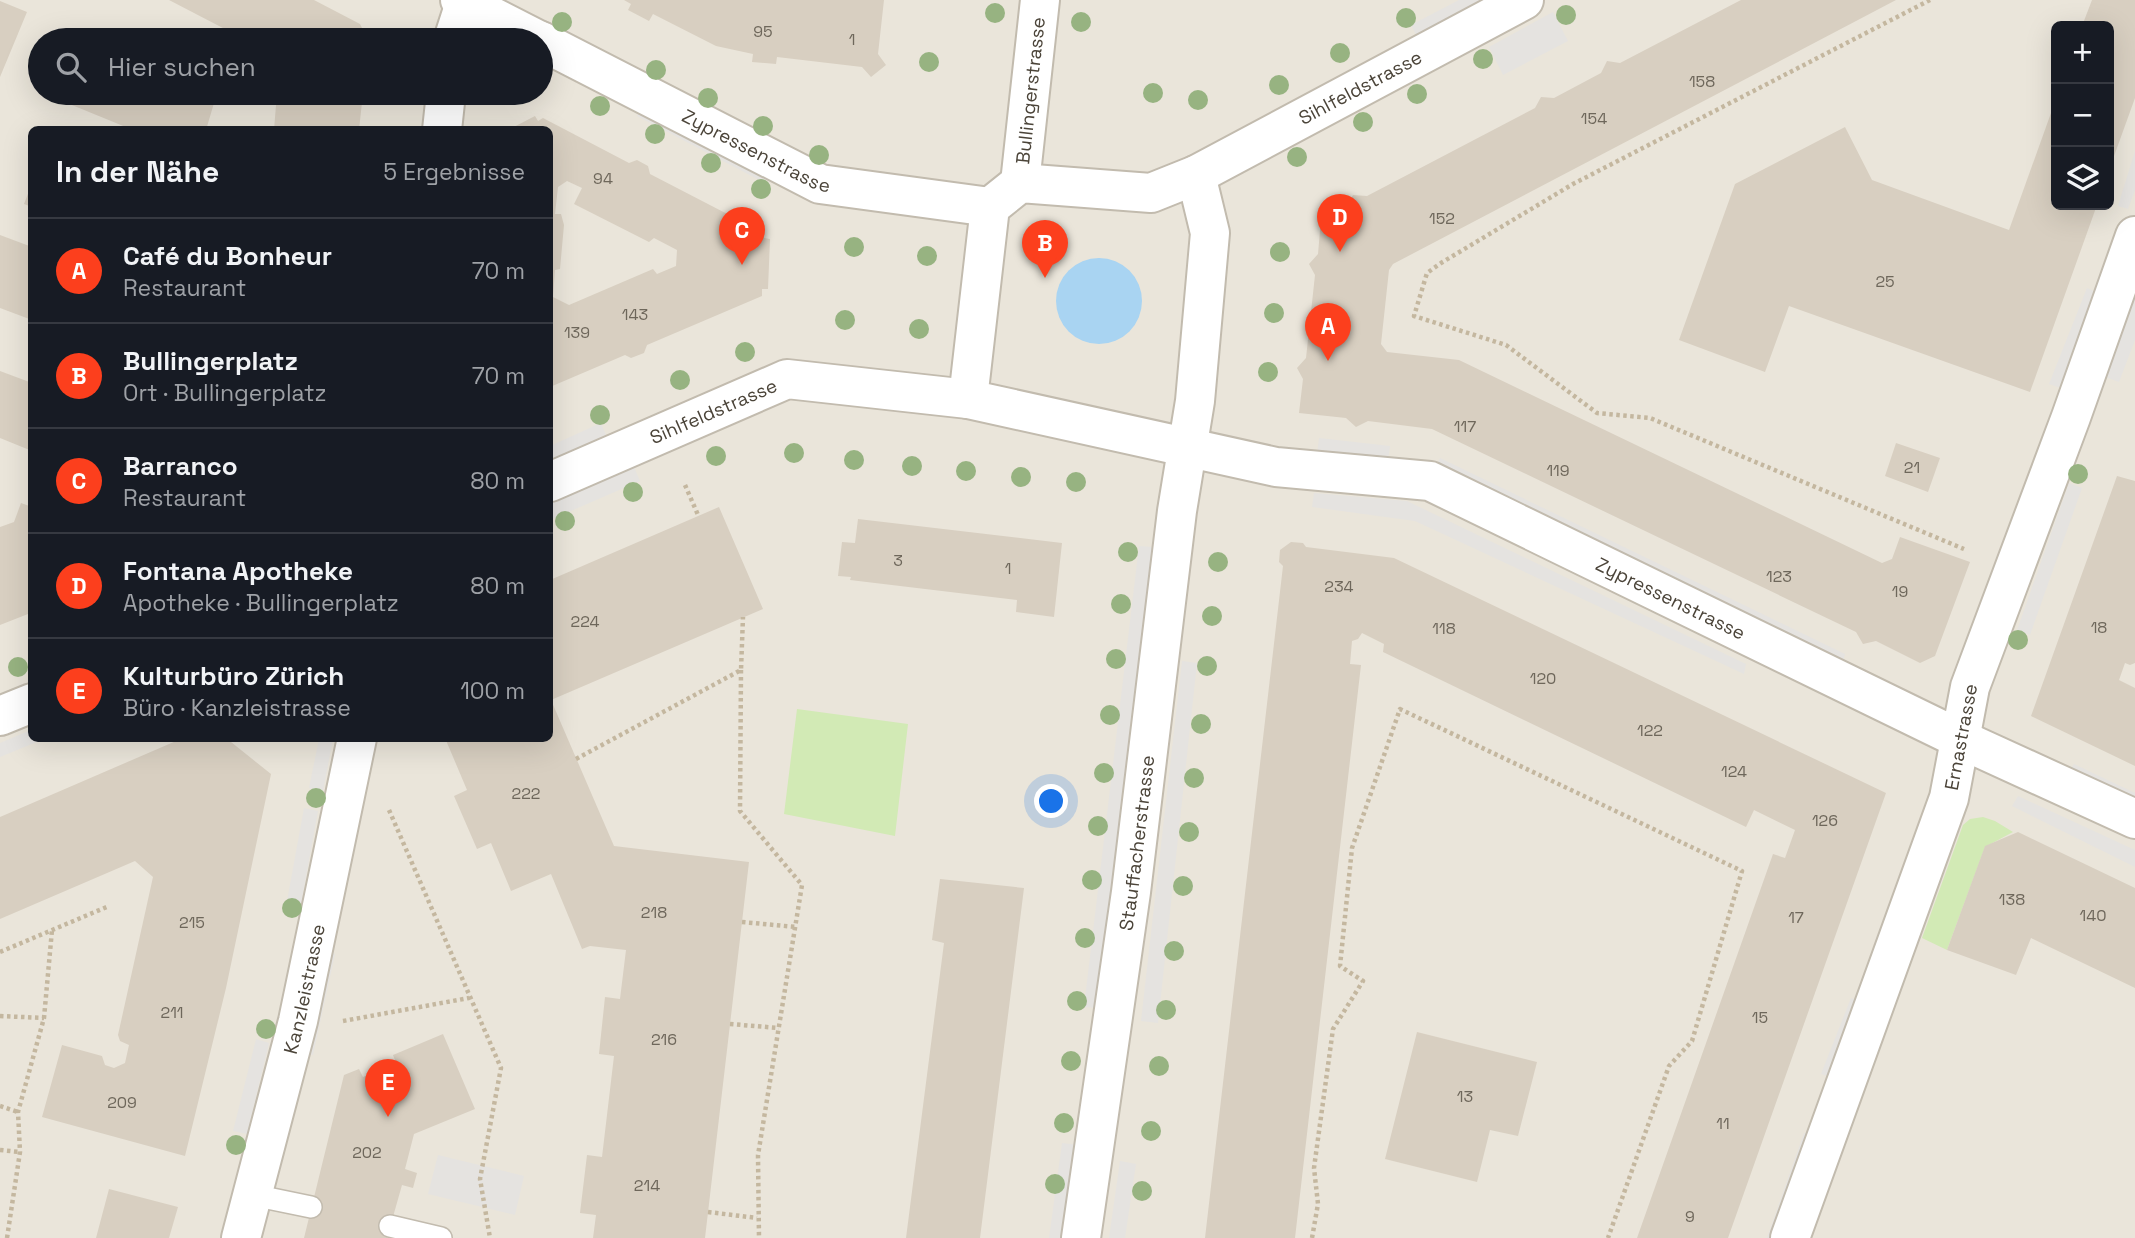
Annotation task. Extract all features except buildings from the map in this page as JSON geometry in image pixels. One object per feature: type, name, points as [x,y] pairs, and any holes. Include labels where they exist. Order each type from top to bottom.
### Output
[{"type":"street","name":"Bullingerstrasse","points":[[1020,183],[1040,0]]},
{"type":"street","name":"Sihlfeldstrasse","points":[[1020,183],[1150,193],[1196,174],[1524,0]]},
{"type":"street","points":[[456,28],[462,1]]},
{"type":"street","name":"Zypressenstrasse","points":[[462,1],[515,28]]},
{"type":"street","name":"Zypressenstrasse","points":[[553,48],[820,184],[990,207]]},
{"type":"street","points":[[442,126],[445,105]]},
{"type":"street","name":"Stauffacherstrasse","points":[[1081,1238],[1130,892],[1173,536],[1195,401],[1210,233],[1196,174]]},
{"type":"street","points":[[968,399],[990,207],[1020,183]]},
{"type":"street","name":"Ernastrasse","points":[[1790,1238],[1948,798],[1970,687],[2135,236]]},
{"type":"street","name":"Sihlfeldstrasse","points":[[553,481],[787,379],[968,399],[1187,449]]},
{"type":"street","name":"Zypressenstrasse","points":[[1187,449],[1276,467],[1430,481],[1961,739],[2135,819]]},
{"type":"street","points":[[0,716],[28,705]]},
{"type":"street","name":"Kanzleistrasse","points":[[241,1238],[298,1021],[356,742]]},
{"type":"lane","points":[[253,1195],[311,1207]]},
{"type":"lane","points":[[390,1226],[441,1238]]},
{"type":"path","points":[[1930,0],[1573,184],[1441,263],[1427,273],[1414,316],[1506,345],[1597,413],[1650,418],[1964,549]]},
{"type":"path","points":[[685,485],[698,515]]},
{"type":"path","points":[[743,617],[740,811],[802,885],[758,1155],[759,1238]]},
{"type":"path","points":[[576,759],[741,670]]},
{"type":"path","points":[[1312,1238],[1318,1204],[1314,1168],[1333,1029],[1363,981],[1340,966],[1352,848],[1400,709],[1742,871],[1692,1041],[1669,1066],[1608,1238]]},
{"type":"path","points":[[384,799],[501,1068],[480,1179],[490,1238]]},
{"type":"path","points":[[0,952],[109,906]]},
{"type":"path","points":[[742,922],[796,927]]},
{"type":"path","points":[[7,1238],[20,1152],[18,1112],[44,1018],[52,930]]},
{"type":"path","points":[[330,1024],[469,998]]},
{"type":"path","points":[[0,1016],[44,1018]]},
{"type":"path","points":[[730,1024],[779,1028]]},
{"type":"path","points":[[0,1106],[18,1112]]},
{"type":"path","points":[[0,1150],[20,1152]]},
{"type":"path","points":[[708,1212],[757,1218]]},
{"type":"shaded area","points":[[0,0],[2135,0],[2135,1238],[0,1238]]},
{"type":"shaded area","points":[[1459,0],[1493,0],[1418,39],[1411,25]]},
{"type":"shaded area","points":[[1553,12],[1568,41],[1503,75],[1489,47]]},
{"type":"shaded area","points":[[644,103],[769,169],[763,182],[637,116]]},
{"type":"shaded area","points":[[2135,151],[2135,190],[2128,209],[2118,206]]},
{"type":"shaded area","points":[[2087,288],[2101,294],[2063,389],[2049,384]]},
{"type":"shaded area","points":[[2135,295],[2135,340],[2119,382],[2105,377]]},
{"type":"shaded area","points":[[601,423],[606,435],[553,459],[553,445]]},
{"type":"shaded area","points":[[1319,438],[1390,446],[1388,461],[1317,454]]},
{"type":"shaded area","points":[[1440,458],[1845,654],[1842,665],[1434,471]]},
{"type":"shaded area","points":[[634,467],[640,481],[553,519],[553,503]]},
{"type":"shaded area","points":[[2069,483],[2082,488],[2030,635],[2017,630]]},
{"type":"shaded area","points":[[1314,493],[1407,501],[1746,664],[1744,674],[1415,521],[1312,507]]},
{"type":"shaded area","points":[[1139,546],[1153,547],[1098,1008],[1084,1007]]},
{"type":"shaded area","points":[[1182,661],[1197,663],[1158,1023],[1141,1021]]},
{"type":"shaded area","points":[[28,731],[28,742],[37,742],[0,757],[0,743]]},
{"type":"shaded area","points":[[318,742],[332,742],[323,791],[309,788]]},
{"type":"shaded area","points":[[2074,764],[2135,793],[2135,805],[2069,771]]},
{"type":"shaded area","points":[[2018,796],[2135,850],[2135,867],[2012,806]]},
{"type":"shaded area","points":[[304,808],[318,811],[301,904],[287,901]]},
{"type":"shaded area","points":[[321,951],[335,954],[313,1055],[299,1052]]},
{"type":"shaded area","points":[[1851,998],[1864,1003],[1835,1078],[1821,1074]]},
{"type":"shaded area","points":[[256,1039],[269,1043],[247,1134],[233,1131]]},
{"type":"shaded area","points":[[1804,1133],[1818,1137],[1782,1238],[1767,1238]]},
{"type":"shaded area","points":[[1062,1143],[1079,1145],[1066,1238],[1049,1238]]},
{"type":"shaded area","points":[[438,1155],[524,1176],[515,1215],[428,1194]]},
{"type":"shaded area","points":[[1120,1161],[1136,1164],[1125,1238],[1109,1238]]},
{"type":"green space","points":[[797,709],[908,724],[895,836],[784,814]]},
{"type":"green space","points":[[1983,817],[2013,832],[1985,847],[1947,950],[1922,938],[1963,825],[1970,819]]},
{"type":"water","points":[[1099,258],[1115,262],[1129,271],[1138,285],[1142,301],[1138,317],[1129,331],[1115,340],[1099,344],[1083,340],[1069,331],[1060,317],[1056,301],[1060,285],[1069,271],[1083,262]]},
{"type":"place","name":"Fontana Apotheke","points":[[1340,252]]},
{"type":"place","name":"Barranco","points":[[742,265]]},
{"type":"place","name":"Bullingerplatz","points":[[1045,278]]},
{"type":"place","name":"Café du Bonheur","points":[[1328,361]]},
{"type":"place","name":"Kulturbüro Zürich","points":[[388,1117]]}]
